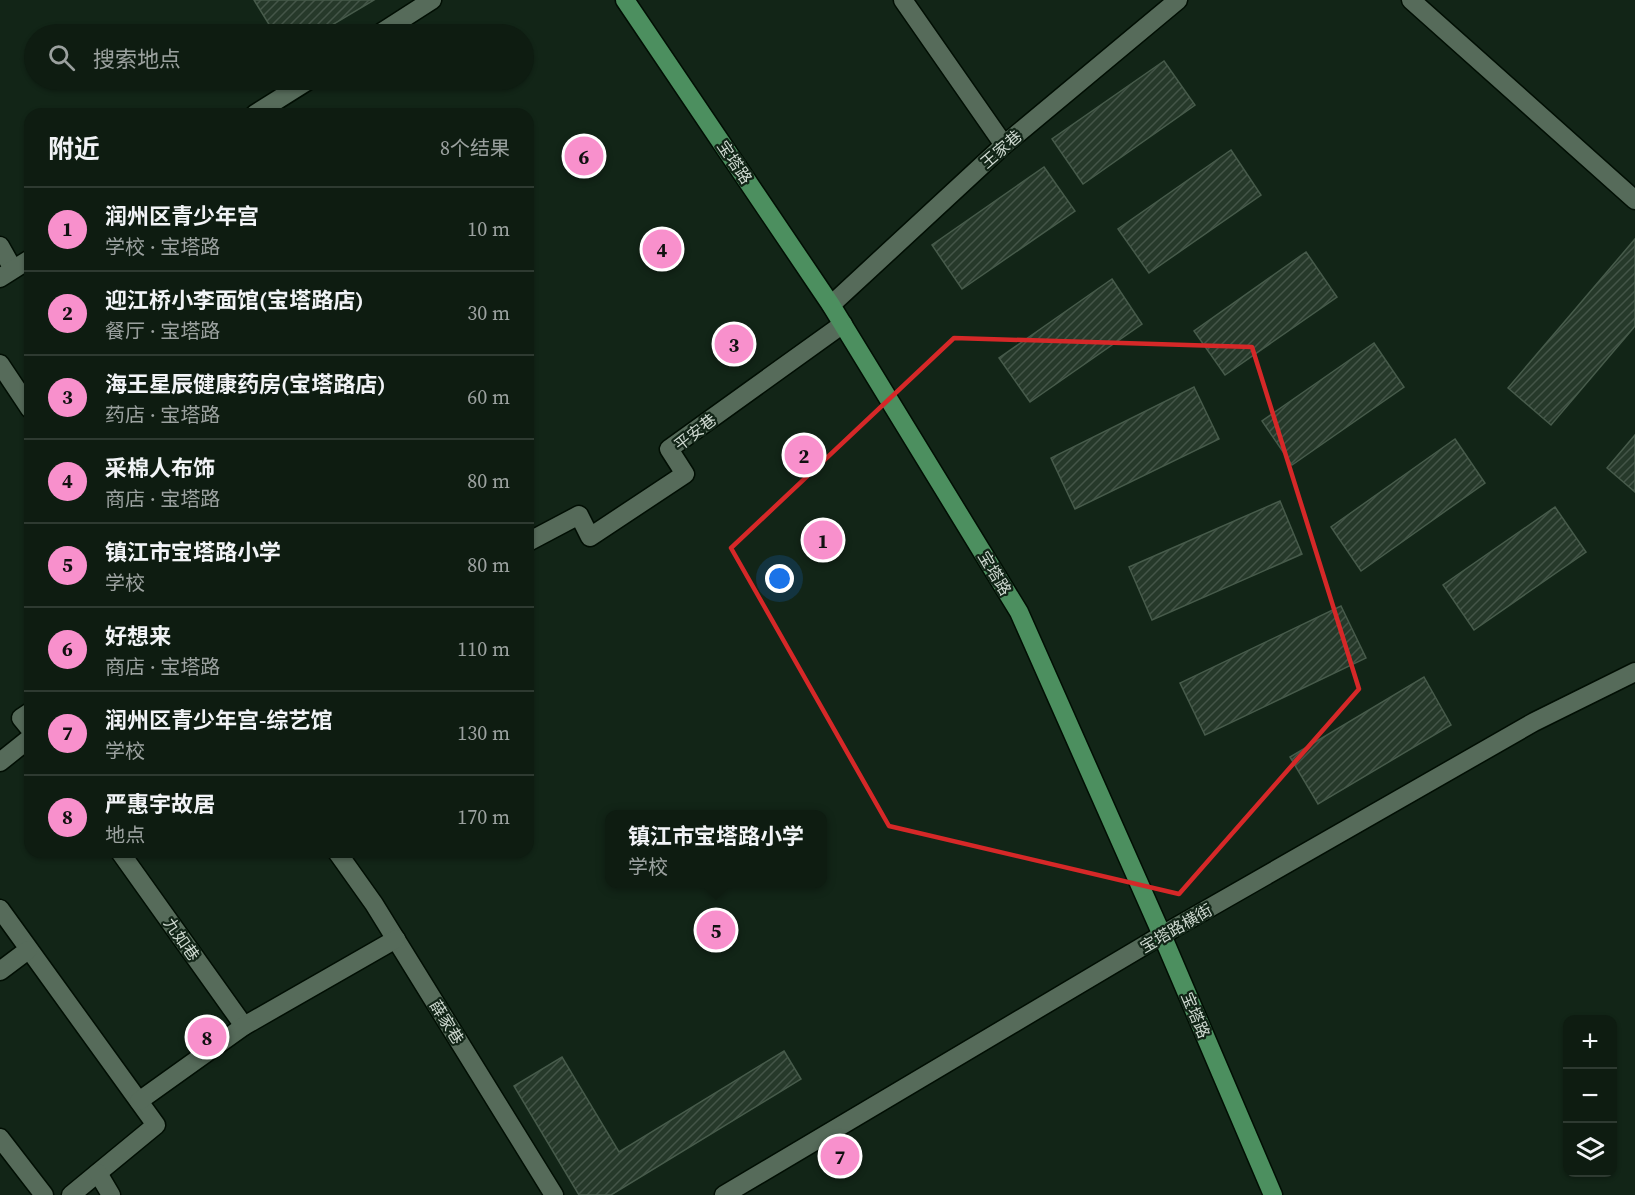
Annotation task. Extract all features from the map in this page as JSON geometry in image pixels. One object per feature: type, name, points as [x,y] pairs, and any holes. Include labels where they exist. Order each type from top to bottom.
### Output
[{"type":"main road","name":"宝塔路","points":[[625,0],[831,305],[1019,612],[1162,935],[1273,1195]]},
{"type":"street","points":[[395,24],[432,0]]},
{"type":"street","points":[[903,0],[1004,145]]},
{"type":"street","name":"王家巷","points":[[831,305],[1004,145],[1178,0]]},
{"type":"street","points":[[1411,0],[1635,200]]},
{"type":"street","points":[[265,108],[293,90]]},
{"type":"street","points":[[0,246],[7,274],[24,263]]},
{"type":"street","name":"平安巷","points":[[534,539],[579,515],[590,537],[685,474],[669,449],[843,324]]},
{"type":"street","points":[[0,364],[24,400]]},
{"type":"street","name":"宝塔路横街","points":[[724,1195],[1162,935],[1534,722],[1635,672]]},
{"type":"street","points":[[0,762],[24,743]]},
{"type":"street","name":"九如巷","points":[[124,858],[244,1026]]},
{"type":"street","name":"薛家巷","points":[[341,858],[374,904],[554,1195]]},
{"type":"street","points":[[0,909],[156,1125],[71,1195]]},
{"type":"street","points":[[139,1101],[244,1026],[396,939]]},
{"type":"street","points":[[0,971],[28,950]]},
{"type":"street","points":[[0,1138],[44,1195]]},
{"type":"street","points":[[98,1173],[111,1195]]},
{"type":"highlighted area","points":[[954,338],[1252,347],[1359,689],[1179,894],[889,826],[731,548]]},
{"type":"building","points":[[254,0],[374,0],[334,24],[269,24]]},
{"type":"building","points":[[1164,61],[1195,105],[1083,184],[1052,139]]},
{"type":"building","points":[[1231,150],[1261,195],[1149,273],[1118,229]]},
{"type":"building","points":[[1044,167],[1075,211],[962,289],[932,245]]},
{"type":"building","points":[[1635,239],[1635,326],[1551,425],[1508,388]]},
{"type":"building","points":[[1306,252],[1337,297],[1225,375],[1194,331]]},
{"type":"building","points":[[1112,279],[1142,324],[1030,402],[999,358]]},
{"type":"building","points":[[1374,343],[1404,387],[1292,465],[1262,421]]},
{"type":"building","points":[[1194,387],[1219,439],[1075,509],[1051,458]]},
{"type":"building","points":[[1635,435],[1635,492],[1607,468]]},
{"type":"building","points":[[1455,439],[1485,483],[1361,571],[1331,527]]},
{"type":"building","points":[[1280,501],[1302,554],[1152,620],[1129,567]]},
{"type":"building","points":[[1555,507],[1586,552],[1474,630],[1443,585]]},
{"type":"building","points":[[1341,606],[1366,658],[1205,735],[1180,683]]},
{"type":"building","points":[[1424,677],[1451,725],[1318,804],[1290,757]]},
{"type":"building","points":[[784,1051],[801,1079],[611,1195],[579,1195],[514,1086],[562,1057],[619,1152]]},
{"type":"place","name":"好想来","points":[[584,156]]},
{"type":"place","name":"采棉人布饰","points":[[662,249]]},
{"type":"place","name":"海王星辰健康药房(宝塔路店)","points":[[734,344]]},
{"type":"place","name":"迎江桥小李面馆(宝塔路店)","points":[[804,455]]},
{"type":"place","name":"润州区青少年宫","points":[[823,540]]},
{"type":"place","name":"镇江市宝塔路小学","points":[[716,930]]},
{"type":"place","name":"严惠宇故居","points":[[207,1037]]},
{"type":"place","name":"润州区青少年宫-综艺馆","points":[[840,1156]]}]
